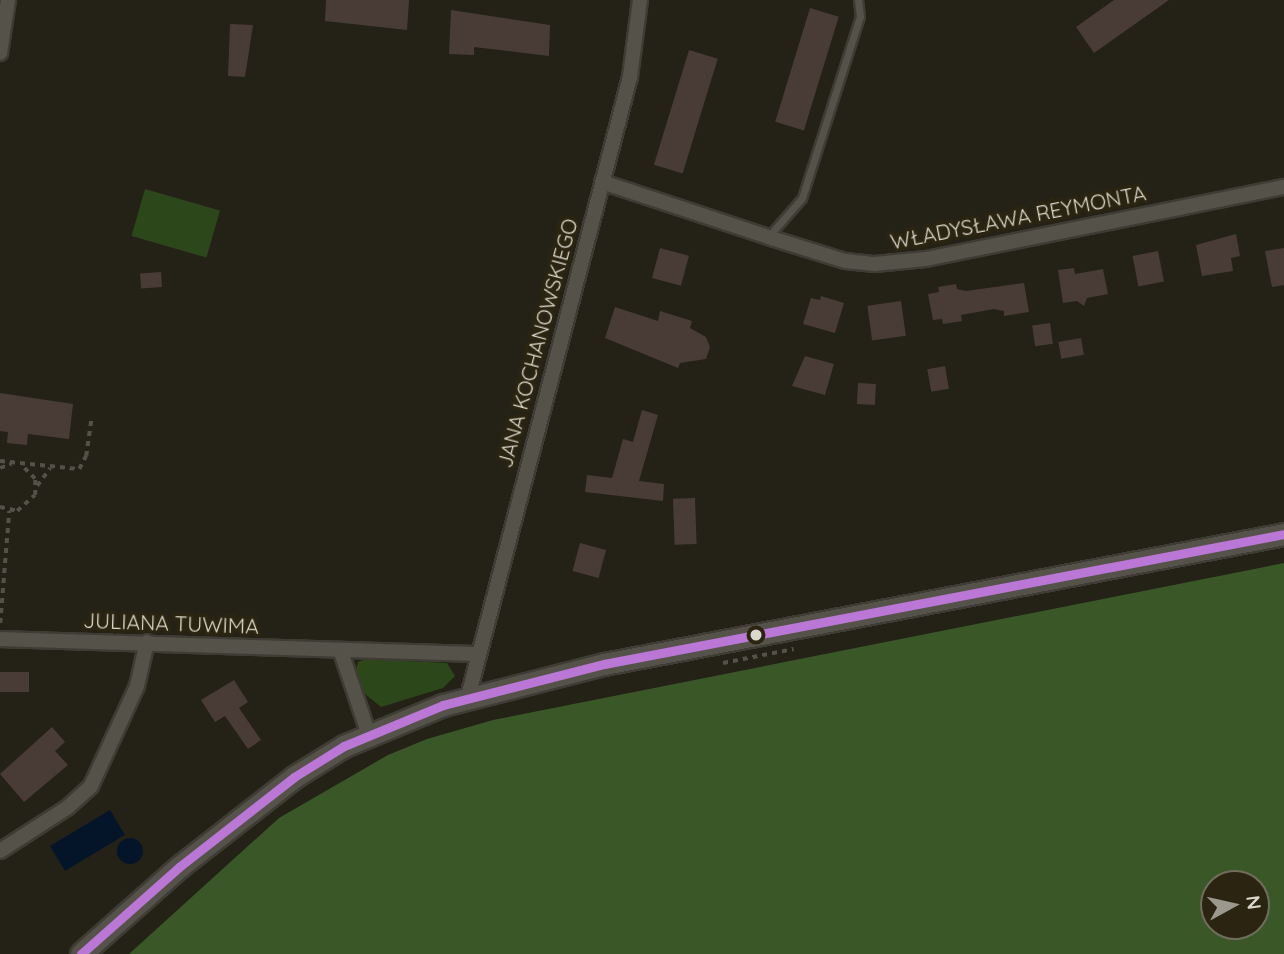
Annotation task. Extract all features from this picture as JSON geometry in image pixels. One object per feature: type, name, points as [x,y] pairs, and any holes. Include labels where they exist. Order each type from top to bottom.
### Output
[{"type":"main road","points":[[81,954],[160,883],[271,794],[369,735],[468,697],[604,664],[1284,534]]},
{"type":"street","points":[[0,53],[8,0]]},
{"type":"street","name":"JANA KOCHANOWSKIEGO","points":[[468,697],[637,44],[640,0]]},
{"type":"street","name":"WŁADYSŁAWA REYMONTA","points":[[602,182],[852,262],[898,263],[1284,187]]},
{"type":"street","name":"JULIANA TUWIMA","points":[[0,639],[148,642],[341,652],[477,654]]},
{"type":"street","points":[[0,851],[68,807],[91,786],[138,686],[148,642]]},
{"type":"street","points":[[341,652],[369,735]]},
{"type":"lane","points":[[768,237],[802,198],[860,16],[858,0]]},
{"type":"path","points":[[0,461],[52,467],[83,467],[91,420]]},
{"type":"path","points":[[0,468],[17,464],[31,472],[37,487]]},
{"type":"path","points":[[0,507],[9,511],[25,508],[39,478],[52,467]]},
{"type":"path","points":[[0,625],[9,511]]},
{"type":"path","points":[[711,664],[797,648]]},
{"type":"green space","points":[[145,189],[220,210],[206,258],[131,236]]},
{"type":"green space","points":[[1284,563],[1284,954],[129,954],[279,818],[388,755],[427,739],[493,720]]},
{"type":"green space","points":[[366,659],[447,663],[455,676],[443,688],[381,707],[365,694],[356,670],[358,662]]},
{"type":"water","points":[[110,810],[125,835],[65,871],[50,846]]},
{"type":"water","points":[[130,838],[139,842],[143,851],[139,860],[130,864],[121,860],[117,851],[121,842]]},
{"type":"building","points":[[326,0],[409,0],[407,30],[325,21]]},
{"type":"building","points":[[1114,0],[1169,0],[1094,53],[1076,27]]},
{"type":"building","points":[[810,8],[839,17],[804,131],[775,122]]},
{"type":"building","points":[[451,10],[550,25],[549,56],[474,47],[474,55],[449,54]]},
{"type":"building","points":[[230,24],[253,25],[245,77],[228,76]]},
{"type":"building","points":[[689,50],[718,59],[683,174],[654,165]]},
{"type":"building","points":[[1236,234],[1240,256],[1231,258],[1233,271],[1202,276],[1196,245]]},
{"type":"building","points":[[660,248],[689,256],[681,286],[652,278]]},
{"type":"building","points":[[1284,248],[1284,285],[1272,287],[1265,251]]},
{"type":"building","points":[[1158,251],[1164,281],[1138,286],[1132,256]]},
{"type":"building","points":[[1074,268],[1075,274],[1103,269],[1108,294],[1087,298],[1084,306],[1077,301],[1063,303],[1058,270]]},
{"type":"building","points":[[161,272],[162,287],[141,288],[140,273]]},
{"type":"building","points":[[1024,283],[1029,312],[1004,316],[1004,311],[994,309],[961,315],[962,321],[943,324],[942,319],[933,320],[928,294],[939,292],[938,287],[956,284],[957,289],[966,291]]},
{"type":"building","points":[[821,296],[844,303],[835,333],[803,324],[811,298],[820,300]]},
{"type":"building","points":[[901,301],[906,336],[872,340],[867,306]]},
{"type":"building","points":[[615,307],[658,321],[660,311],[692,321],[690,328],[706,337],[710,347],[706,359],[680,363],[678,368],[605,338]]},
{"type":"building","points":[[1050,323],[1053,344],[1035,346],[1032,326]]},
{"type":"building","points":[[1081,338],[1084,355],[1061,359],[1058,342]]},
{"type":"building","points":[[805,356],[834,364],[825,395],[792,386]]},
{"type":"building","points":[[945,366],[949,389],[931,392],[927,369]]},
{"type":"building","points":[[858,383],[876,384],[875,405],[857,404]]},
{"type":"building","points":[[0,393],[73,404],[69,439],[28,434],[27,445],[7,443],[8,432],[0,431]]},
{"type":"building","points":[[642,410],[658,415],[639,481],[664,484],[663,501],[585,492],[587,475],[612,478],[623,439],[633,442]]},
{"type":"building","points":[[695,498],[697,544],[675,545],[673,499]]},
{"type":"building","points":[[580,543],[606,550],[599,578],[572,571]]},
{"type":"building","points":[[0,672],[29,672],[29,692],[0,692]]},
{"type":"building","points":[[234,680],[248,702],[239,708],[261,740],[248,749],[225,716],[215,722],[201,700]]},
{"type":"building","points":[[52,727],[65,742],[55,751],[68,765],[24,802],[0,774]]},
{"type":"transit line","points":[[81,954],[179,867],[294,777],[344,746],[443,705],[604,664],[1284,534]]}]
